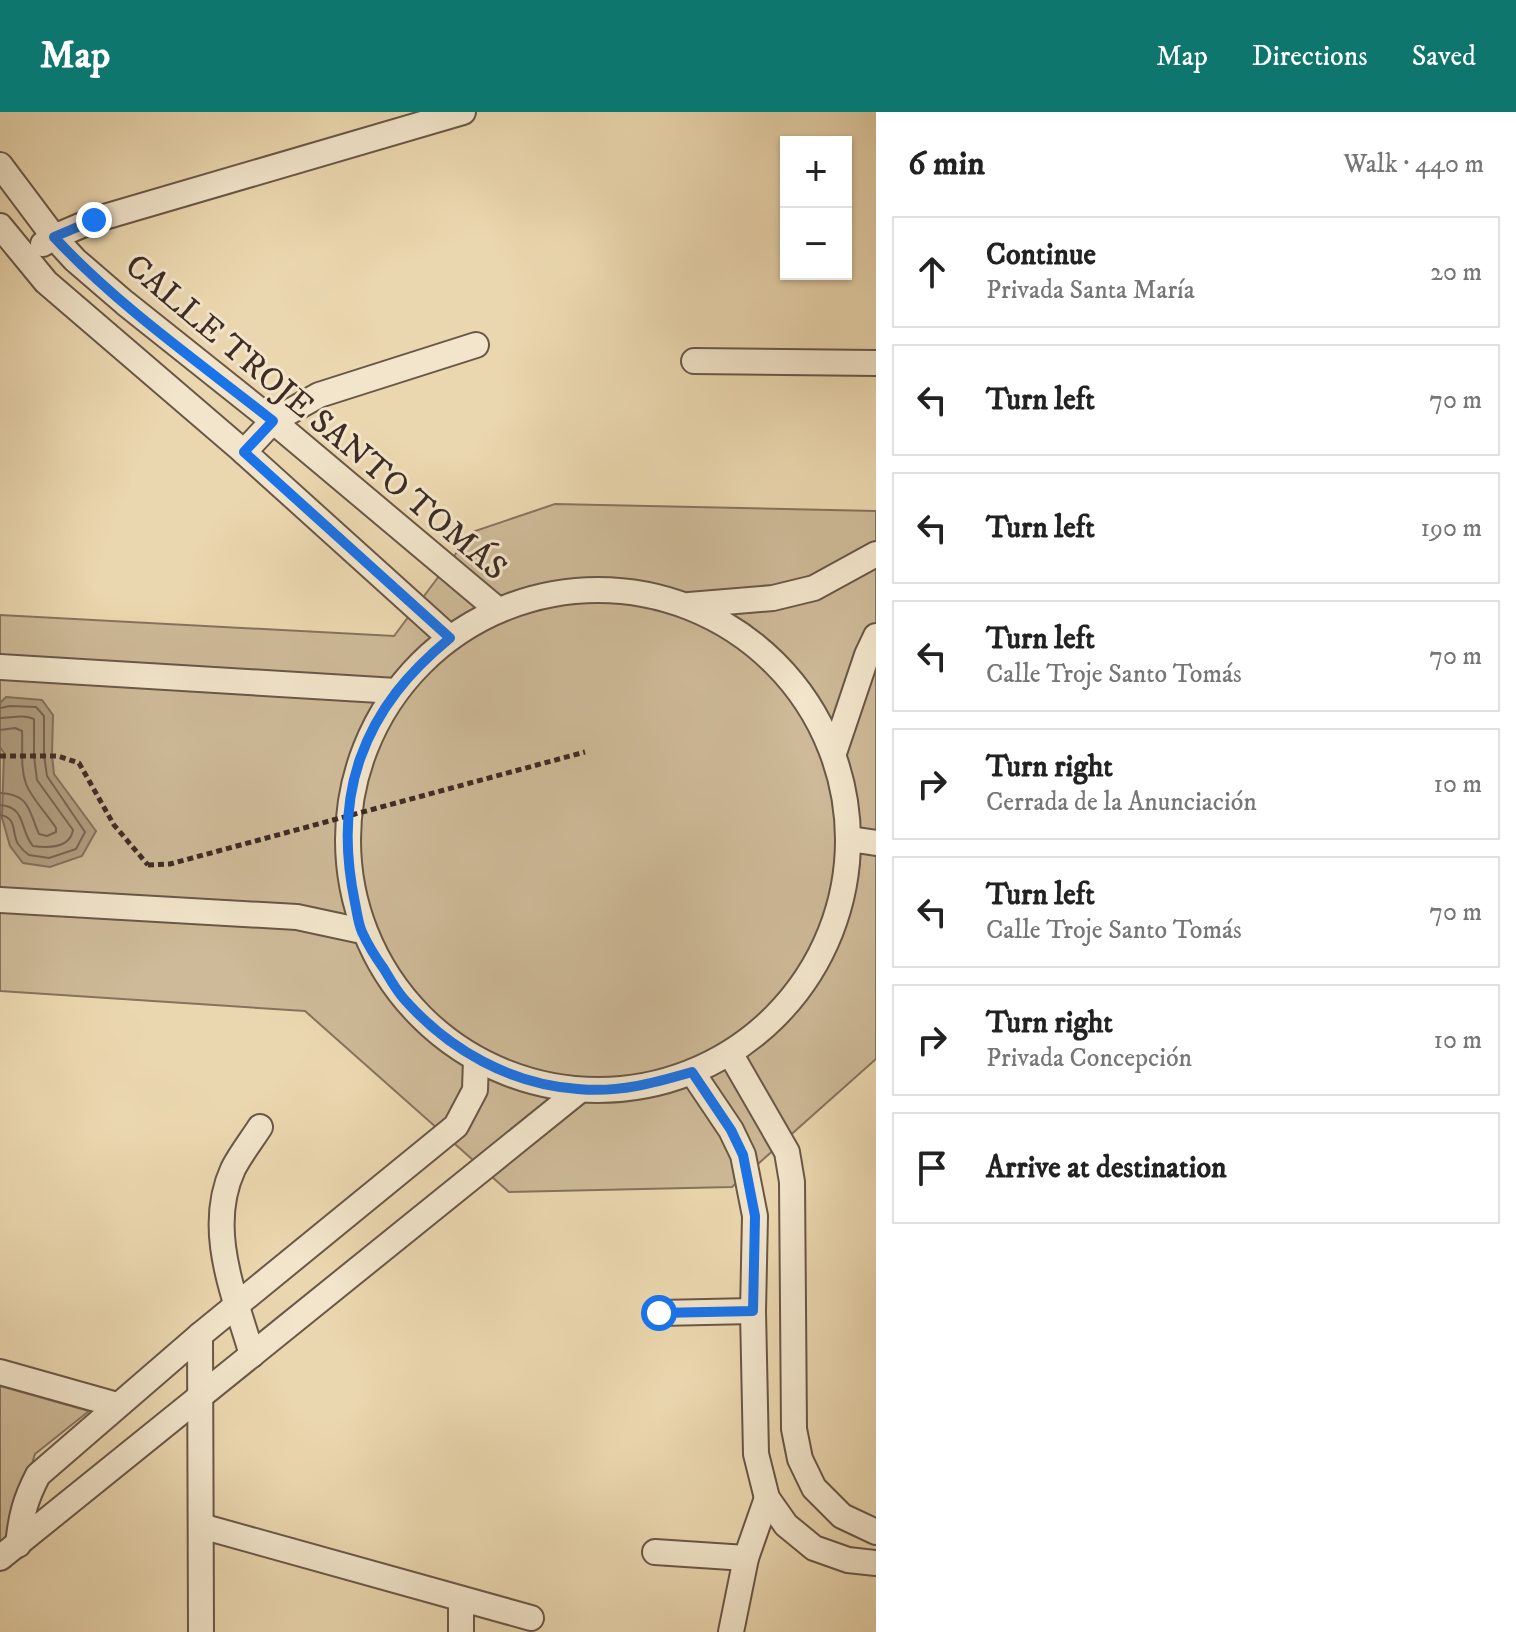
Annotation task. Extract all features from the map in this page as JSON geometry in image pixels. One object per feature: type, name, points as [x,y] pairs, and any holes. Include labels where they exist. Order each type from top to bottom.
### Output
[{"type":"street","points":[[24,256],[54,237],[94,220],[463,112]]},
{"type":"street","name":"CALLE TROJE SANTO TOMÁS","points":[[0,165],[75,260],[498,610]]},
{"type":"street","points":[[0,226],[46,282],[244,452],[450,638]]},
{"type":"street","points":[[244,452],[273,421],[319,395],[476,345]]},
{"type":"street","points":[[694,361],[876,363]]},
{"type":"street","points":[[686,605],[773,598],[814,588],[876,554]]},
{"type":"street","points":[[592,590],[640,593],[686,605],[725,624],[760,648],[791,679],[816,714],[834,753],[847,801],[850,839],[845,891],[833,930],[816,967],[792,1000],[763,1029],[730,1053],[692,1072],[637,1087],[580,1090],[509,1074],[476,1059],[436,1031],[402,997],[362,931],[349,875],[347,836],[350,797],[360,759],[375,724],[396,691],[421,662],[450,638],[498,610],[544,595],[592,590]]},
{"type":"street","points":[[834,753],[876,636]]},
{"type":"street","points":[[0,667],[396,691]]},
{"type":"street","points":[[850,839],[876,843]]},
{"type":"street","points":[[0,900],[297,917],[362,931]]},
{"type":"street","points":[[730,1053],[787,1152],[792,1182],[794,1429],[800,1459],[814,1488],[842,1516],[876,1532]]},
{"type":"street","points":[[9,1551],[26,1498],[38,1475],[237,1304],[456,1126],[475,1090],[476,1059]]},
{"type":"street","points":[[692,1072],[731,1130],[743,1155],[755,1216],[756,1454],[767,1498],[786,1525],[814,1548],[848,1560],[876,1563]]},
{"type":"street","points":[[9,1551],[580,1090]]},
{"type":"street","points":[[252,1355],[224,1259],[221,1224],[233,1169],[260,1127]]},
{"type":"street","points":[[659,1313],[753,1311]]},
{"type":"street","points":[[200,1335],[201,1632]]},
{"type":"street","points":[[0,1372],[117,1405]]},
{"type":"street","points":[[731,1632],[746,1558],[767,1498]]},
{"type":"street","points":[[201,1526],[531,1618]]},
{"type":"street","points":[[655,1552],[746,1558]]},
{"type":"street","points":[[461,1600],[461,1632]]},
{"type":"path","points":[[0,756],[58,756],[79,763],[114,825],[148,865],[170,864],[585,752]]},
{"type":"shaded area","points":[[555,504],[876,511],[876,1059],[732,1187],[509,1192],[305,1011],[0,991],[0,615],[394,636],[472,532]]},
{"type":"shaded area","points":[[0,1386],[89,1411],[35,1454],[9,1538],[0,1544]]},
{"type":"water","points":[[6,697],[42,700],[53,715],[54,774],[96,831],[82,856],[50,867],[23,863],[10,846],[2,818],[4,753],[0,747],[0,703]]},
{"type":"route","points":[[94,220],[54,237],[75,260],[125,303],[273,421],[244,452],[450,638],[421,662],[396,691],[375,724],[360,759],[350,797],[347,836],[349,875],[362,931],[402,997],[436,1031],[476,1059],[509,1074],[544,1084],[580,1090],[637,1087],[692,1072],[731,1130],[743,1155],[755,1216],[753,1311],[659,1313]]}]
